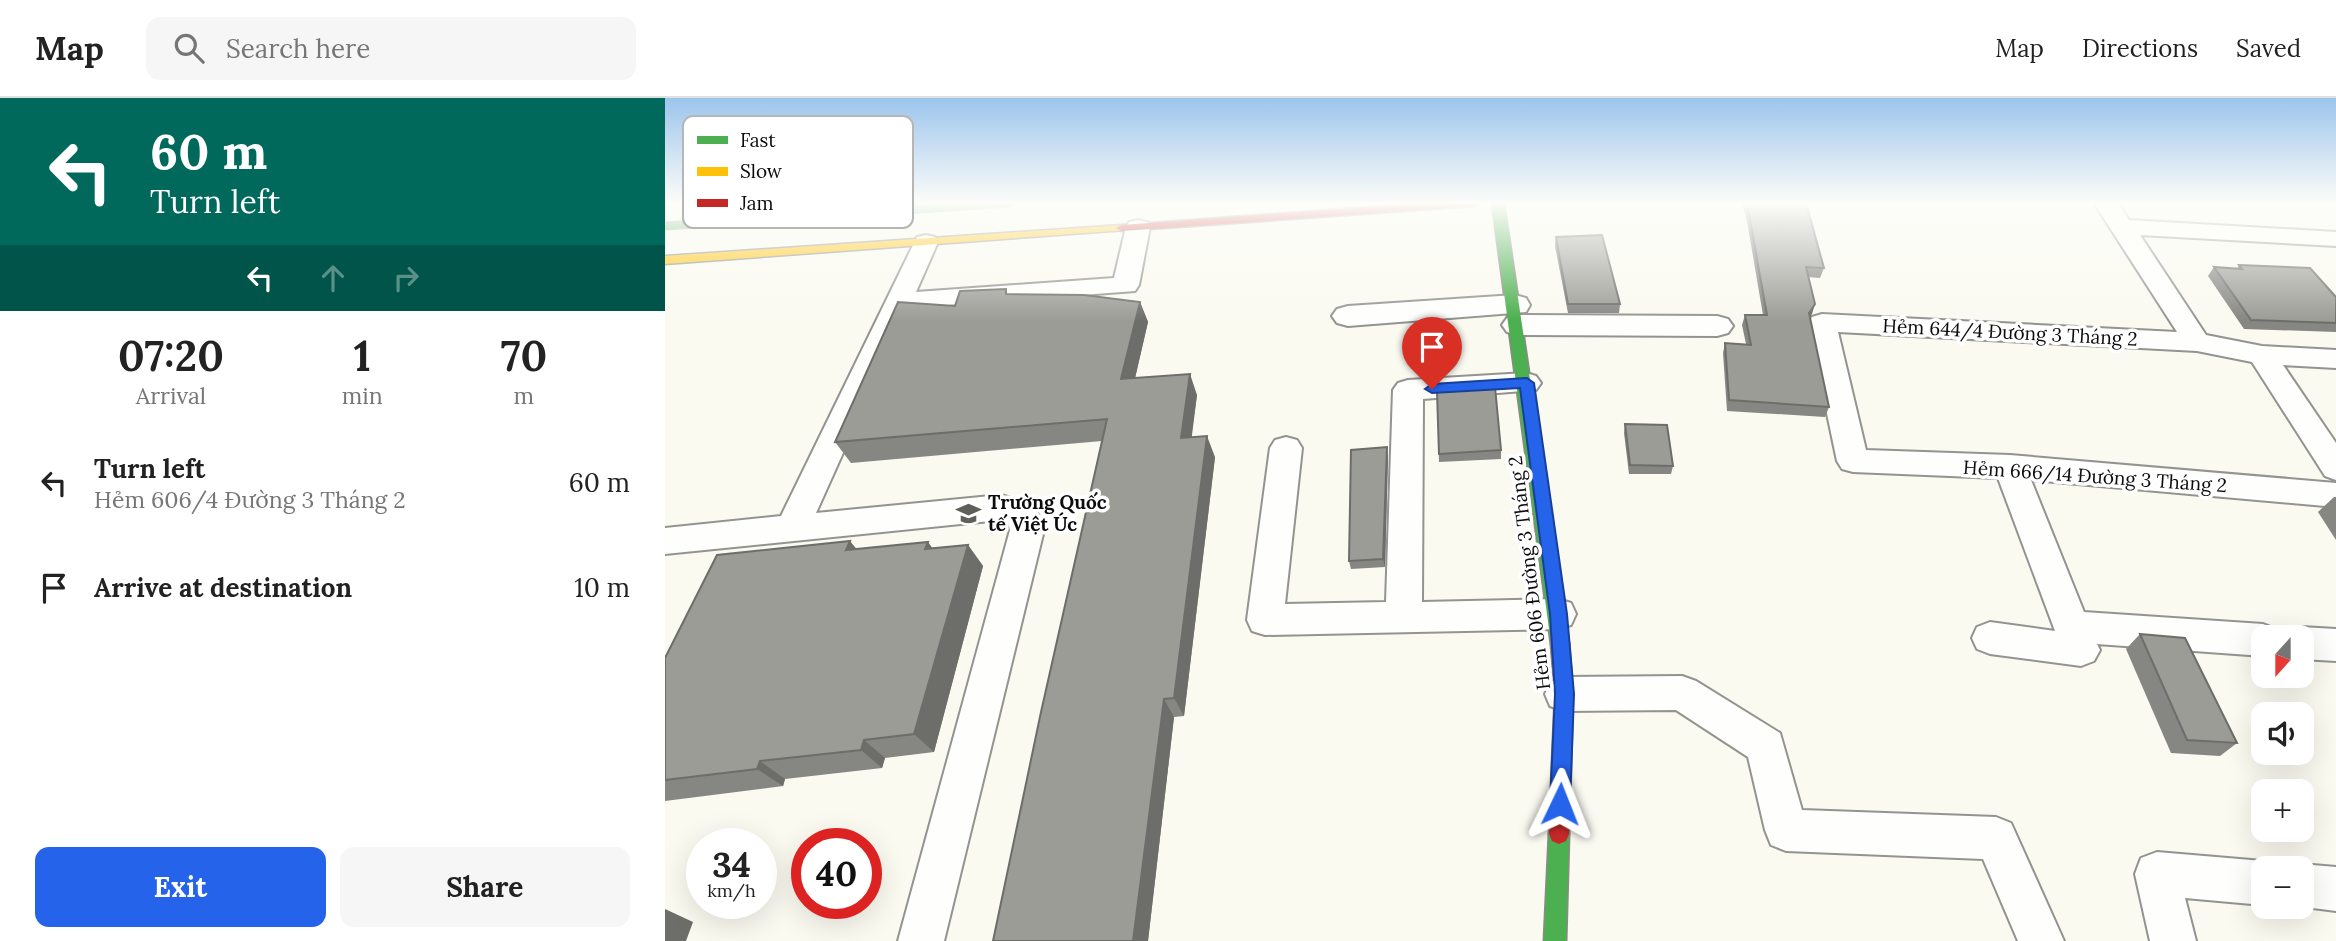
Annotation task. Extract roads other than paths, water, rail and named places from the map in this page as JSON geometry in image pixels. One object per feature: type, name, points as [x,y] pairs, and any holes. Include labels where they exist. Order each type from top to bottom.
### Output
[{"type":"main road","points":[[665,260],[921,242]]},
{"type":"main road","name":"Hẻm 606 Đường 3 Tháng 2","points":[[1504,242],[1527,383],[1558,614],[1565,694],[1555,941]]},
{"type":"street","points":[[1348,316],[1516,315],[1717,326]]},
{"type":"lane","points":[[792,528],[926,242]]},
{"type":"lane","points":[[897,301],[1126,285],[1135,242]]},
{"type":"lane","points":[[2132,242],[2197,342]]},
{"type":"lane","name":"Hẻm 644/4 Đường 3 Tháng 2","points":[[1853,461],[1822,323],[2197,342],[2262,355],[2336,359]]},
{"type":"lane","points":[[2262,355],[2336,468]]},
{"type":"lane","points":[[1404,618],[1408,390],[1527,383]]},
{"type":"lane","points":[[1286,448],[1265,620],[1558,614]]},
{"type":"lane","name":"Hẻm 666/14 Đường 3 Tháng 2","points":[[1853,461],[2010,467],[2336,495]]},
{"type":"lane","points":[[1990,638],[2081,650],[2010,467]]},
{"type":"lane","points":[[665,541],[1001,507],[1022,514],[1027,530],[921,941]]},
{"type":"lane","points":[[2072,627],[2251,639]]},
{"type":"lane","points":[[2314,644],[2336,645]]},
{"type":"lane","points":[[1565,694],[1682,693],[1766,746],[1786,830],[1996,838],[2041,941]]},
{"type":"lane","points":[[2173,941],[2157,874],[2251,882]]},
{"type":"lane","points":[[2314,887],[2336,889]]},
{"type":"place","name":"Trường Quốc tế Việt Úc","points":[[968,513]]}]
